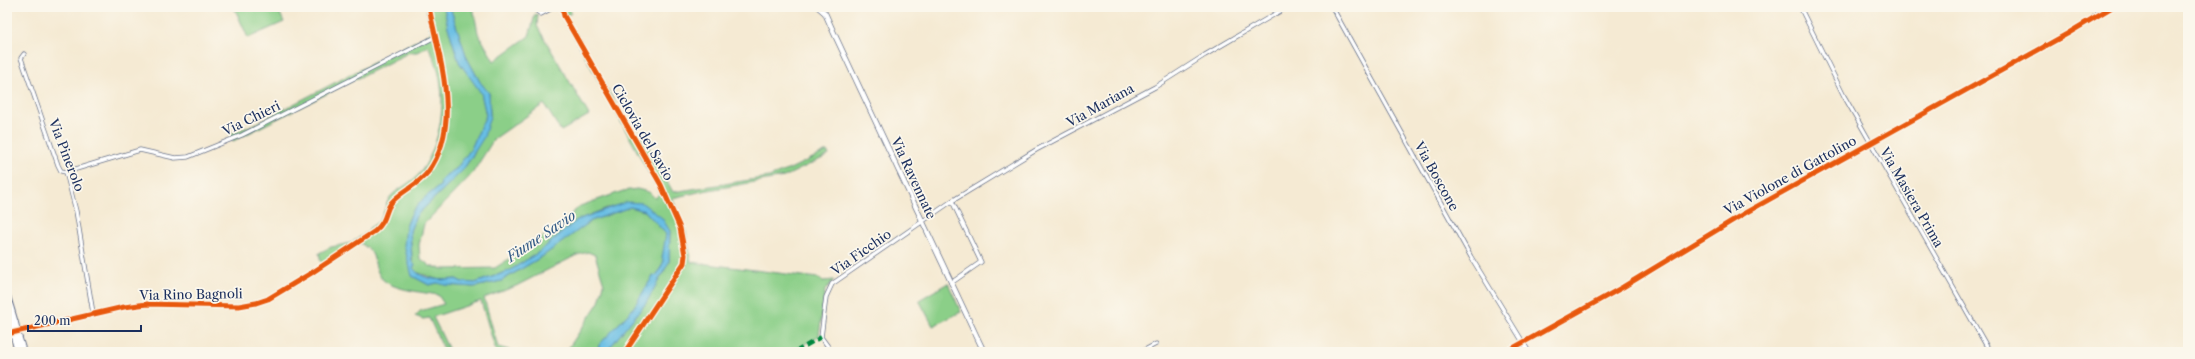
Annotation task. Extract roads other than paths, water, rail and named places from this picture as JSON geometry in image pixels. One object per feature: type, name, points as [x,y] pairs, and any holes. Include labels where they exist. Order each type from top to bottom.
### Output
[{"type":"highway","points":[[7,296],[12,323],[22,352]]},
{"type":"highway","points":[[7,312],[12,323]]},
{"type":"highway","points":[[17,340],[18,352]]},
{"type":"main road","name":"Via Ravennate","points":[[818,7],[825,13],[984,352]]},
{"type":"street","points":[[531,7],[541,14],[554,7]]},
{"type":"street","name":"Via Ravennate","points":[[822,7],[825,13]]},
{"type":"street","name":"Via Mariana","points":[[922,221],[1036,150],[1155,87],[1204,55],[1288,7]]},
{"type":"street","name":"Via Boscone","points":[[1332,7],[1467,250],[1529,352]]},
{"type":"street","name":"Via Masiera Prima","points":[[1800,7],[1823,56],[1870,143],[1990,352]]},
{"type":"street","name":"Via Violone di Gattolino","points":[[2088,22],[2102,7]]},
{"type":"street","name":"Via Violone di Gattolino","points":[[1506,352],[1623,287],[1717,228],[2088,22],[2112,7]]},
{"type":"street","name":"Via Chieri","points":[[66,172],[140,150],[175,158],[188,157],[242,135],[435,37]]},
{"type":"street","name":"Via Pinerolo","points":[[24,54],[21,58],[58,165],[61,170],[66,172],[76,211],[93,313]]},
{"type":"street","points":[[951,283],[981,262],[952,201]]},
{"type":"street","name":"Via Ficchio","points":[[832,352],[821,337],[826,297],[832,284],[922,221]]},
{"type":"street","name":"Via Rino Bagnoli","points":[[7,334],[93,313],[147,304],[239,306],[256,303],[268,299],[362,240]]},
{"type":"street","points":[[1140,352],[1156,344]]},
{"type":"water","points":[[444,7],[450,7],[467,58],[480,82],[489,93],[490,116],[484,137],[463,170],[416,216],[410,231],[412,262],[415,265],[413,268],[421,275],[433,279],[456,279],[462,282],[475,283],[509,271],[539,252],[577,220],[626,202],[642,203],[662,218],[670,231],[669,262],[646,303],[606,352],[598,352],[599,345],[632,310],[653,276],[657,275],[664,261],[662,258],[666,234],[645,211],[630,207],[591,221],[543,256],[501,281],[474,287],[437,283],[429,285],[412,276],[404,245],[406,227],[412,212],[423,199],[441,185],[440,182],[446,175],[456,169],[471,149],[486,115],[481,93],[459,62],[448,27]]},
{"type":"water label","name":"Fiume Savio","points":[[541,236]]}]
